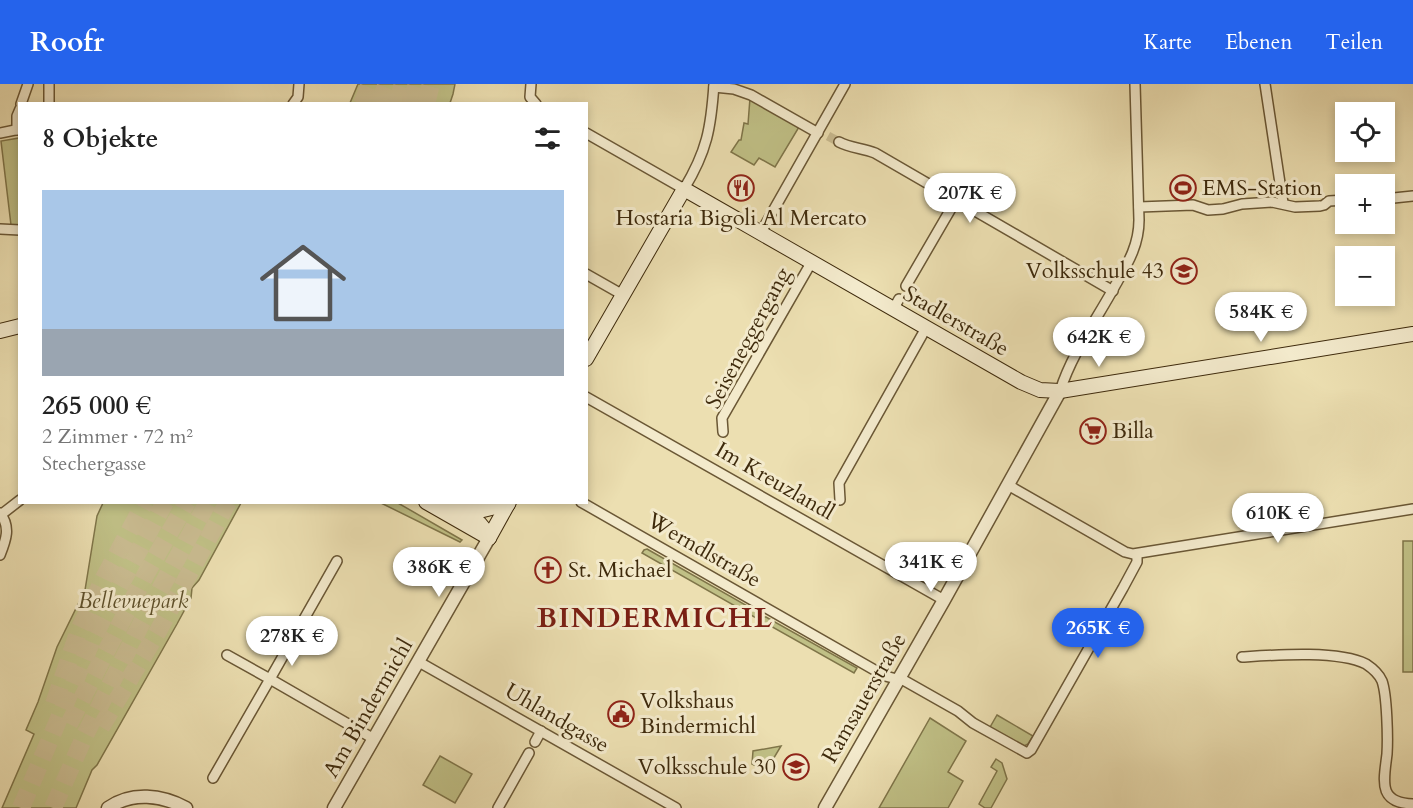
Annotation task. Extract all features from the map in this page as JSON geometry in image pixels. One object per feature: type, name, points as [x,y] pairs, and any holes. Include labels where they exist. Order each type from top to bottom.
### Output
[{"type":"main road","name":"Stadlerstraße","points":[[684,189],[811,263],[896,304],[926,328],[1030,387],[1040,390],[1060,391],[1413,334]]},
{"type":"main road","points":[[588,356],[684,189]]},
{"type":"main road","points":[[0,331],[18,326]]},
{"type":"main road","points":[[430,504],[489,538]]},
{"type":"main road","points":[[452,504],[482,524],[489,538]]},
{"type":"main road","points":[[461,510],[479,511],[505,504]]},
{"type":"main road","name":"Am Bindermichl","points":[[489,538],[507,504]]},
{"type":"street","points":[[22,102],[28,84]]},
{"type":"street","points":[[49,84],[50,102]]},
{"type":"street","points":[[294,102],[299,84]]},
{"type":"street","points":[[531,84],[530,97],[534,102]]},
{"type":"street","points":[[760,234],[822,133],[845,84]]},
{"type":"street","name":"Ramsauerstraße","points":[[825,808],[944,600],[1060,391],[1073,360],[1130,260],[1137,242],[1139,225],[1135,84]]},
{"type":"street","points":[[1265,84],[1282,203]]},
{"type":"street","points":[[684,189],[706,145],[711,124],[714,86],[751,94],[822,133]]},
{"type":"street","points":[[0,133],[18,130],[18,114]]},
{"type":"street","name":"Stadlerstraße","points":[[588,135],[684,189]]},
{"type":"street","points":[[839,142],[870,151],[1113,291]]},
{"type":"street","points":[[1395,198],[1413,196]]},
{"type":"street","points":[[906,286],[956,200]]},
{"type":"street","points":[[1139,207],[1194,205],[1208,210],[1272,202],[1295,207],[1321,206],[1329,201],[1335,201]]},
{"type":"street","points":[[0,229],[18,230]]},
{"type":"street","name":"Seiseneggergang","points":[[723,432],[722,418],[811,263]]},
{"type":"street","points":[[588,275],[623,295]]},
{"type":"street","points":[[840,500],[839,483],[926,328]]},
{"type":"street","name":"Im Kreuzlandl","points":[[588,398],[944,600]]},
{"type":"street","points":[[1008,485],[1133,555],[1413,509]]},
{"type":"street","points":[[0,555],[7,535],[7,527],[1,514],[18,501]]},
{"type":"street","name":"Werndlstraße","points":[[584,504],[885,676],[906,681],[958,711],[973,723],[1027,753],[1031,750],[1125,584],[1137,562],[1137,554]]},
{"type":"street","name":"Am Bindermichl","points":[[334,808],[489,538]]},
{"type":"street","points":[[213,778],[337,561]]},
{"type":"street","points":[[227,655],[374,739]]},
{"type":"street","points":[[1242,657],[1336,656],[1363,663],[1375,671],[1382,680],[1385,694],[1387,747],[1384,771],[1385,788],[1389,797],[1394,800],[1413,804]]},
{"type":"street","name":"Uhlandgasse","points":[[419,662],[541,731],[658,803],[676,808]]},
{"type":"street","points":[[535,742],[541,731]]},
{"type":"street","points":[[498,808],[529,753]]},
{"type":"street","points":[[108,808],[117,802],[146,796],[167,799],[186,808]]},
{"type":"green space","points":[[358,84],[455,84],[450,102],[350,102]]},
{"type":"green space","points":[[750,98],[799,127],[775,167],[759,158],[754,165],[731,152],[741,140],[744,123],[748,124]]},
{"type":"green space","points":[[18,138],[18,226],[11,225],[1,141]]},
{"type":"green space","name":"Bellevuepark","points":[[103,504],[240,504],[199,580],[192,588],[191,598],[177,624],[97,765],[92,770],[76,808],[2,808],[34,734],[26,730],[57,647],[85,590],[97,516]]},
{"type":"green space","points":[[383,504],[400,504],[462,540],[460,542]]},
{"type":"green space","points":[[1403,541],[1413,541],[1413,672],[1403,672]]},
{"type":"green space","points":[[647,549],[758,612],[756,618],[642,553]]},
{"type":"green space","points":[[763,617],[857,668],[854,673],[760,620]]},
{"type":"green space","points":[[997,715],[1033,736],[1028,744],[1022,747],[989,729]]},
{"type":"green space","points":[[930,718],[966,741],[948,772],[963,781],[948,808],[879,808]]},
{"type":"green space","points":[[781,746],[766,771],[752,764],[753,751]]},
{"type":"green space","points":[[440,756],[472,774],[455,803],[423,785]]},
{"type":"green space","points":[[996,759],[1002,763],[1007,779],[991,808],[985,808],[979,804],[997,771],[991,767]]},
{"type":"tunnel","points":[[363,102],[370,84]]},
{"type":"tunnel","points":[[380,102],[387,84]]},
{"type":"tunnel","points":[[398,102],[403,84]]},
{"type":"tunnel","points":[[412,102],[417,84]]},
{"type":"tunnel","points":[[426,102],[431,84]]},
{"type":"tunnel","points":[[828,136],[839,142]]},
{"type":"tunnel","points":[[54,704],[79,630],[144,504]]},
{"type":"tunnel","points":[[21,808],[93,638],[164,504]]},
{"type":"tunnel","points":[[69,724],[147,572],[186,504]]},
{"type":"tunnel","points":[[53,808],[85,735],[141,624],[207,504]]},
{"type":"tunnel","points":[[101,727],[157,633],[227,504]]},
{"type":"place","name":"Hostaria Bigoli Al Mercato","points":[[741,188]]},
{"type":"place","name":"EMS-Station","points":[[1183,188]]},
{"type":"place","name":"Volksschule 43","points":[[1184,271]]},
{"type":"place","name":"Billa","points":[[1093,431]]},
{"type":"place","name":"St. Michael","points":[[548,570]]},
{"type":"place","name":"Volkshaus Bindermichl","points":[[621,714]]},
{"type":"place","name":"Volksschule 30","points":[[796,767]]},
{"type":"district","name":"BINDERMICHL","points":[[655,618]]}]
